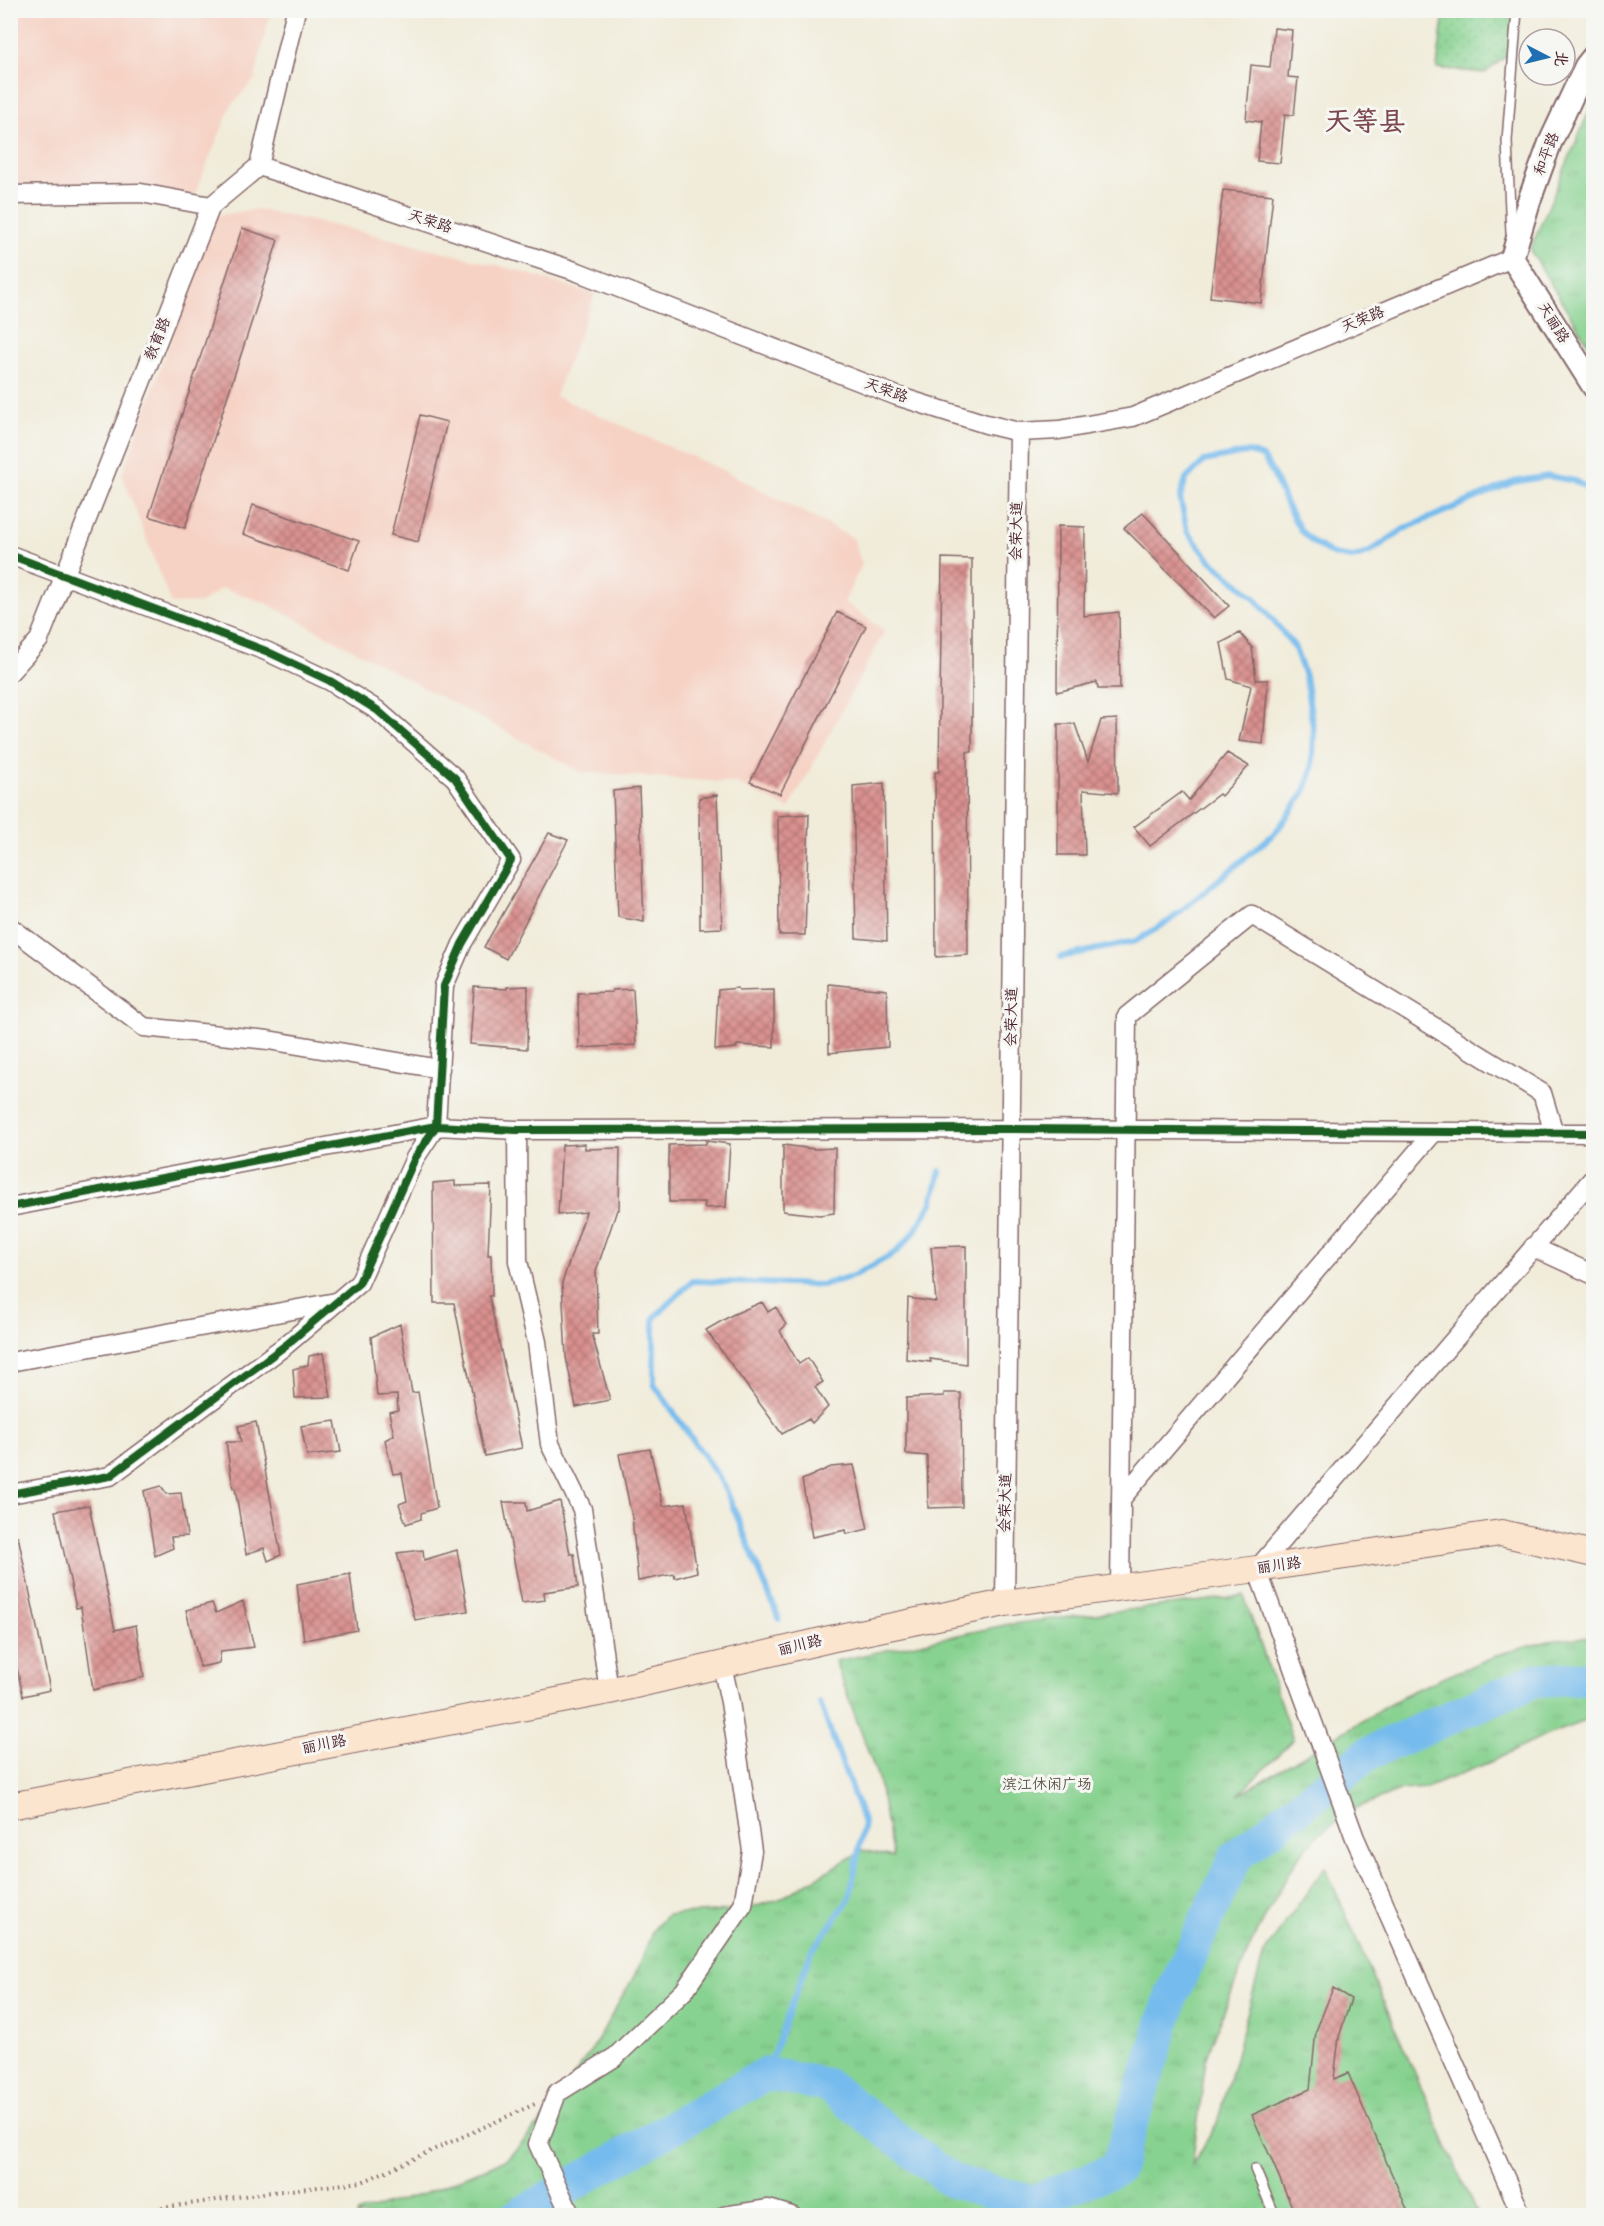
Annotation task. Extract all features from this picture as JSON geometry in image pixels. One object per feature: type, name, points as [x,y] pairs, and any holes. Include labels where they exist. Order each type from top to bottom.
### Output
[{"type":"main road","name":"丽川路","points":[[10,1806],[609,1690],[830,1639],[1005,1602],[1257,1569],[1501,1533],[1593,1554]]},
{"type":"street","points":[[259,166],[296,10]]},
{"type":"street","name":"和平路","points":[[1512,258],[1550,142],[1593,56]]},
{"type":"street","name":"教育路","points":[[10,672],[39,640],[211,206],[259,166]]},
{"type":"street","name":"天荣路","points":[[259,166],[578,272],[897,396],[1019,432],[1059,430],[1133,417],[1512,258]]},
{"type":"street","points":[[10,195],[141,193],[211,206]]},
{"type":"street","name":"天丽路","points":[[1512,258],[1593,387]]},
{"type":"street","name":"会荣大道","points":[[1005,1602],[1019,432]]},
{"type":"street","points":[[10,555],[266,651],[330,681],[377,710],[454,778],[512,860],[462,944],[444,986],[436,1126],[415,1158],[359,1283],[286,1345],[110,1476],[10,1494]]},
{"type":"street","points":[[1120,1587],[1127,1016],[1252,915],[1542,1093],[1554,1133]]},
{"type":"street","points":[[10,927],[144,1027],[268,1040],[440,1069]]},
{"type":"street","points":[[10,1207],[436,1126],[517,1130],[1010,1129],[1593,1133]]},
{"type":"street","points":[[517,1130],[518,1261],[537,1342],[550,1444],[582,1509],[609,1690]]},
{"type":"street","points":[[1121,1499],[1434,1132]]},
{"type":"street","points":[[1522,2216],[1355,1838],[1257,1569],[1593,1176]]},
{"type":"street","points":[[1533,1247],[1593,1275]]},
{"type":"street","points":[[10,1362],[338,1302]]},
{"type":"street","points":[[570,2216],[538,2144],[557,2093],[615,2057],[684,1991],[742,1905],[752,1851],[730,1701],[722,1665]]},
{"type":"street","points":[[724,2216],[769,2209],[792,2216]]},
{"type":"lane","points":[[1512,258],[1507,141],[1517,10]]},
{"type":"lane","points":[[1255,2169],[1275,2216]]},
{"type":"path","points":[[108,2216],[264,2193],[362,2182],[557,2093]]},
{"type":"shaded area","points":[[10,11],[270,11],[255,79],[231,106],[194,196],[11,194]]},
{"type":"shaded area","points":[[257,209],[359,231],[512,269],[595,294],[555,396],[727,472],[853,538],[862,564],[844,602],[885,631],[789,809],[735,783],[581,772],[266,603],[222,588],[201,603],[171,604],[122,475],[215,216]]},
{"type":"green space","points":[[1444,11],[1515,11],[1510,53],[1485,73],[1437,68]]},
{"type":"green space","points":[[1593,102],[1593,352],[1530,250]]},
{"type":"green space","name":"滨江休闲广场","points":[[1244,1596],[1293,1740],[1238,1795],[1412,1691],[1500,1654],[1549,1641],[1593,1636],[1593,1718],[1547,1735],[1495,1760],[1426,1788],[1402,1790],[1354,1809],[1318,1835],[1296,1860],[1253,1940],[1206,2059],[1192,2166],[1217,2123],[1264,1953],[1325,1867],[1477,2215],[357,2216],[358,2213],[426,2193],[507,2159],[544,2119],[594,2046],[638,1969],[653,1930],[667,1915],[743,1910],[780,1899],[863,1850],[893,1857],[878,1778],[835,1661],[1010,1624]]},
{"type":"building","points":[[1274,28],[1292,30],[1288,77],[1298,78],[1294,115],[1285,114],[1280,163],[1257,161],[1261,122],[1246,120],[1251,65],[1270,67]]},
{"type":"building","points":[[1223,190],[1273,195],[1261,303],[1210,297]]},
{"type":"building","points":[[242,228],[278,240],[185,528],[149,516]]},
{"type":"building","points":[[420,415],[447,422],[418,542],[391,535]]},
{"type":"building","points":[[253,505],[359,541],[349,570],[243,534]]},
{"type":"building","points":[[1143,513],[1229,606],[1214,618],[1124,528]]},
{"type":"building","points":[[1058,526],[1085,527],[1084,616],[1119,612],[1120,689],[1098,689],[1097,682],[1057,692]]},
{"type":"building","points":[[942,558],[972,559],[972,752],[967,752],[968,955],[936,957],[935,772],[939,772]]},
{"type":"building","points":[[837,612],[866,626],[780,794],[750,782]]},
{"type":"building","points":[[1240,633],[1252,647],[1256,680],[1268,680],[1263,744],[1239,741],[1251,686],[1228,679],[1221,643]]},
{"type":"building","points":[[1117,719],[1118,793],[1083,790],[1085,855],[1058,855],[1058,724],[1075,724],[1088,762],[1101,720]]},
{"type":"building","points":[[1227,753],[1249,766],[1221,796],[1219,794],[1150,846],[1134,827],[1182,792],[1189,800]]},
{"type":"building","points":[[884,783],[887,941],[856,938],[853,786]]},
{"type":"building","points":[[639,788],[644,922],[618,917],[613,791]]},
{"type":"building","points":[[717,795],[722,928],[700,929],[699,798]]},
{"type":"building","points":[[809,814],[805,935],[779,935],[778,816]]},
{"type":"building","points":[[549,833],[568,840],[506,959],[484,947]]},
{"type":"building","points":[[828,984],[887,990],[888,1047],[829,1053]]},
{"type":"building","points":[[528,986],[527,1049],[470,1044],[474,987],[507,989],[507,987]]},
{"type":"building","points":[[738,988],[739,990],[774,989],[774,1047],[737,1045],[736,1048],[715,1050],[718,990]]},
{"type":"building","points":[[633,989],[636,1045],[579,1048],[578,993]]},
{"type":"building","points":[[706,1141],[730,1144],[726,1207],[704,1208],[705,1202],[669,1202],[669,1145],[706,1144]]},
{"type":"building","points":[[585,1144],[585,1149],[620,1148],[619,1210],[617,1210],[596,1271],[598,1334],[592,1334],[610,1400],[576,1407],[566,1357],[562,1283],[586,1212],[558,1215],[562,1145]]},
{"type":"building","points":[[783,1145],[814,1149],[835,1148],[834,1213],[820,1215],[783,1211]]},
{"type":"building","points":[[455,1181],[455,1186],[491,1185],[488,1255],[491,1255],[492,1296],[489,1296],[522,1448],[485,1456],[454,1303],[434,1303],[433,1183]]},
{"type":"building","points":[[966,1246],[966,1364],[930,1359],[931,1362],[906,1359],[908,1298],[936,1302],[931,1247]]},
{"type":"building","points":[[762,1302],[768,1312],[776,1307],[786,1325],[780,1331],[799,1364],[808,1358],[823,1382],[815,1387],[828,1407],[812,1423],[809,1419],[782,1434],[706,1330]]},
{"type":"building","points":[[400,1324],[412,1393],[418,1392],[437,1508],[421,1513],[421,1519],[406,1524],[399,1504],[407,1501],[402,1473],[393,1474],[385,1440],[394,1435],[389,1412],[398,1410],[397,1395],[377,1396],[371,1337]]},
{"type":"building","points":[[323,1353],[331,1397],[295,1398],[293,1369],[308,1365],[309,1356]]},
{"type":"building","points":[[944,1393],[961,1393],[962,1507],[928,1508],[927,1456],[906,1454],[906,1398],[944,1396]]},
{"type":"building","points":[[335,1421],[341,1452],[307,1456],[301,1426]]},
{"type":"building","points":[[256,1422],[281,1555],[268,1561],[264,1548],[246,1554],[226,1442],[241,1442],[238,1426]]},
{"type":"building","points":[[650,1449],[663,1506],[686,1503],[697,1572],[675,1578],[674,1574],[638,1581],[632,1517],[619,1454]]},
{"type":"building","points":[[854,1465],[868,1529],[847,1534],[846,1530],[812,1537],[802,1480],[831,1467]]},
{"type":"building","points":[[161,1486],[167,1494],[181,1493],[187,1536],[171,1537],[173,1548],[155,1556],[144,1491]]},
{"type":"building","points":[[560,1501],[570,1554],[574,1554],[578,1587],[544,1592],[545,1600],[522,1603],[503,1502],[526,1502],[527,1511]]},
{"type":"building","points":[[89,1505],[115,1630],[136,1625],[144,1677],[93,1690],[81,1607],[76,1608],[55,1511]]},
{"type":"building","points":[[18,1536],[50,1690],[23,1696],[10,1636],[10,1537]]},
{"type":"building","points":[[423,1550],[424,1560],[457,1550],[468,1611],[415,1620],[397,1553]]},
{"type":"building","points":[[350,1574],[357,1630],[304,1640],[297,1584]]},
{"type":"building","points":[[243,1601],[254,1647],[221,1651],[219,1663],[200,1667],[186,1610],[212,1603],[216,1613]]},
{"type":"building","points":[[1333,1988],[1351,1999],[1339,2037],[1334,2079],[1348,2073],[1410,2216],[1296,2216],[1252,2115],[1310,2089],[1316,2031]]},
{"type":"waterway","points":[[1061,957],[1136,941],[1169,921],[1275,833],[1304,793],[1312,770],[1314,733],[1305,676],[1294,646],[1254,597],[1209,559],[1187,531],[1180,498],[1186,479],[1204,461],[1249,452],[1263,457],[1301,531],[1314,543],[1334,555],[1352,558],[1368,553],[1404,529],[1513,482],[1549,476],[1575,481],[1594,492]]},
{"type":"waterway","points":[[779,1619],[724,1485],[654,1384],[654,1318],[692,1281],[822,1285],[853,1276],[895,1253],[913,1234],[932,1203],[940,1171]]},
{"type":"waterway","points":[[517,2216],[766,2074],[827,2085],[952,2181],[1031,2202],[1117,2169],[1173,1992],[1236,1856],[1369,1753],[1535,1680],[1594,1677]]},
{"type":"waterway","points":[[766,2074],[811,1952],[849,1899],[864,1823],[820,1703]]},
{"type":"cycle path","points":[[10,555],[266,651],[330,681],[377,710],[455,778],[511,860],[462,944],[444,986],[436,1126],[415,1158],[359,1283],[286,1345],[110,1476],[10,1494]]},
{"type":"cycle path","points":[[10,1207],[436,1126],[517,1130],[1010,1129],[1594,1133]]},
{"type":"district","name":"天等县","points":[[1365,122]]}]
